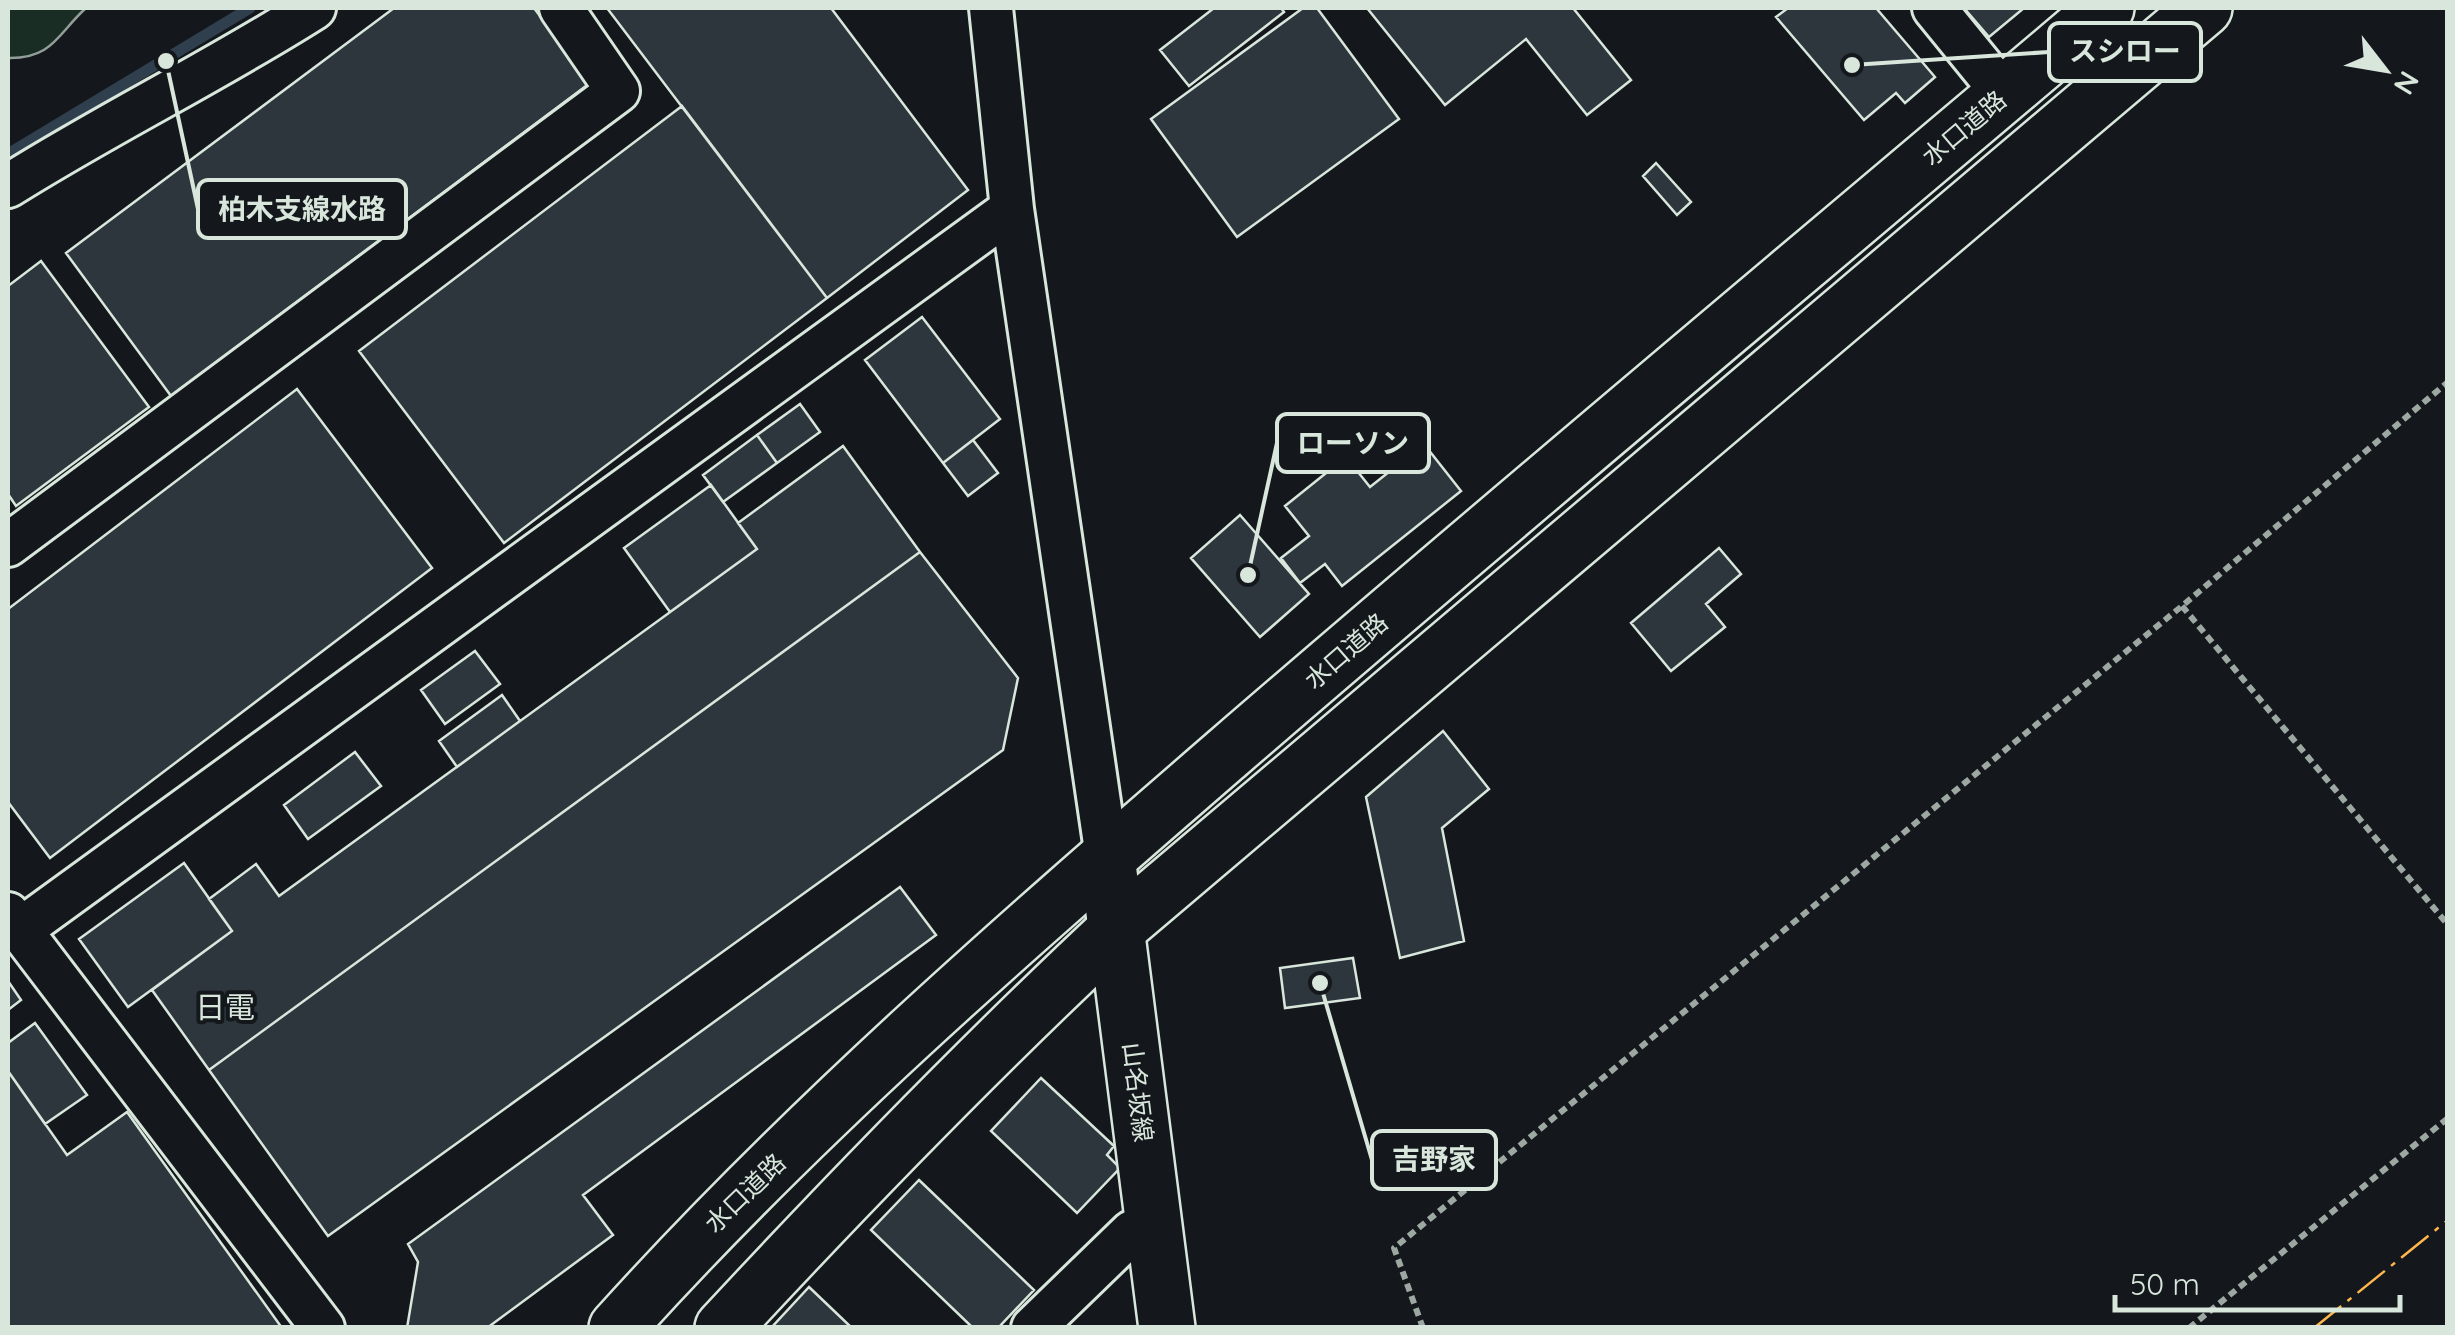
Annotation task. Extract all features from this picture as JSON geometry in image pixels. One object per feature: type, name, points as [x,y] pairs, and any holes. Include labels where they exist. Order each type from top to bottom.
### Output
[{"type":"main road","name":"水口道路","points":[[617,1328],[690,1246],[814,1126],[1108,858],[1398,606],[2106,8]]},
{"type":"main road","points":[[723,1328],[878,1162],[1118,928],[2204,8]]},
{"type":"main road","name":"山名坂線","points":[[1108,858],[1167,1328]]},
{"type":"street","points":[[8,186],[80,140],[314,8]]},
{"type":"street","points":[[8,545],[618,91],[562,8]]},
{"type":"street","points":[[991,8],[1012,208],[1108,858]]},
{"type":"street","points":[[1934,8],[2004,94]]},
{"type":"street","points":[[324,1328],[14,922],[1012,208]]},
{"type":"street","points":[[1032,1328],[1132,1232],[1155,1224]]},
{"type":"path","points":[[1423,1328],[1394,1248],[2182,606],[2448,382]]},
{"type":"path","points":[[2182,606],[2448,925]]},
{"type":"path","points":[[2189,1328],[2448,1118]]},
{"type":"green space","points":[[8,8],[86,8],[45,49],[8,58]]},
{"type":"building","points":[[394,8],[534,8],[590,83],[171,396],[66,253]]},
{"type":"building","points":[[607,8],[831,8],[968,190],[827,298]]},
{"type":"building","points":[[1214,8],[1281,8],[1284,12],[1189,86],[1160,50]]},
{"type":"building","points":[[1303,8],[1317,8],[1399,119],[1237,237],[1151,119]]},
{"type":"building","points":[[1367,8],[1573,8],[1631,80],[1587,115],[1526,39],[1445,105]]},
{"type":"building","points":[[1788,8],[1876,8],[1935,77],[1905,103],[1896,93],[1864,120],[1776,17]]},
{"type":"building","points":[[1964,8],[2024,8],[1989,37]]},
{"type":"building","points":[[682,106],[827,298],[504,543],[359,351]]},
{"type":"building","points":[[1656,163],[1691,202],[1677,215],[1643,176]]},
{"type":"building","points":[[41,261],[149,407],[16,506],[8,494],[8,286]]},
{"type":"building","points":[[922,317],[1000,419],[943,463],[865,360]]},
{"type":"building","points":[[297,389],[432,568],[50,858],[8,802],[8,609]]},
{"type":"building","points":[[800,404],[820,432],[777,463],[757,435]]},
{"type":"building","points":[[757,435],[777,463],[723,502],[703,475]]},
{"type":"building","points":[[973,440],[998,473],[968,496],[943,463]]},
{"type":"building","points":[[1424,444],[1461,491],[1342,586],[1325,564],[1300,583],[1281,558],[1309,536],[1285,506],[1346,457],[1370,487]]},
{"type":"building","points":[[843,446],[920,552],[209,1070],[152,990],[232,931],[209,899],[256,864],[279,896],[757,549],[738,523]]},
{"type":"building","points":[[711,485],[757,549],[670,612],[624,548]]},
{"type":"building","points":[[1240,515],[1309,594],[1260,637],[1191,558]]},
{"type":"building","points":[[1719,548],[1741,574],[1706,604],[1725,627],[1671,671],[1631,623]]},
{"type":"building","points":[[920,552],[1018,678],[1003,750],[328,1236],[209,1070]]},
{"type":"building","points":[[475,651],[500,684],[445,724],[421,690]]},
{"type":"building","points":[[502,695],[520,721],[457,767],[439,741]]},
{"type":"building","points":[[1443,731],[1489,789],[1442,828],[1464,941],[1400,958],[1366,797]]},
{"type":"building","points":[[355,752],[381,786],[308,839],[284,805]]},
{"type":"building","points":[[184,863],[232,931],[128,1007],[79,939]]},
{"type":"building","points":[[900,887],[936,935],[583,1195],[613,1235],[487,1328],[407,1328],[418,1262],[408,1244]]},
{"type":"building","points":[[1353,958],[1360,998],[1285,1008],[1280,968]]},
{"type":"building","points":[[8,981],[21,1000],[8,1010]]},
{"type":"building","points":[[35,1023],[87,1095],[45,1124],[8,1071],[8,1043]]},
{"type":"building","points":[[8,1071],[67,1155],[127,1112],[282,1328],[8,1328]]},
{"type":"building","points":[[1041,1078],[1114,1146],[1107,1155],[1120,1168],[1077,1213],[991,1131]]},
{"type":"building","points":[[919,1180],[1034,1290],[998,1328],[973,1328],[871,1230]]},
{"type":"building","points":[[809,1287],[852,1328],[771,1328]]},
{"type":"waterway","points":[[8,154],[250,8]]},
{"type":"power","points":[[2314,1328],[2448,1220]]},
{"type":"place","name":"柏木支線水路","points":[[166,61]]},
{"type":"place","name":"スシロー","points":[[1852,65]]},
{"type":"place","name":"ローソン","points":[[1248,575]]},
{"type":"place","name":"吉野家","points":[[1320,983]]},
{"type":"district","name":"日電","points":[[225,1008]]}]
